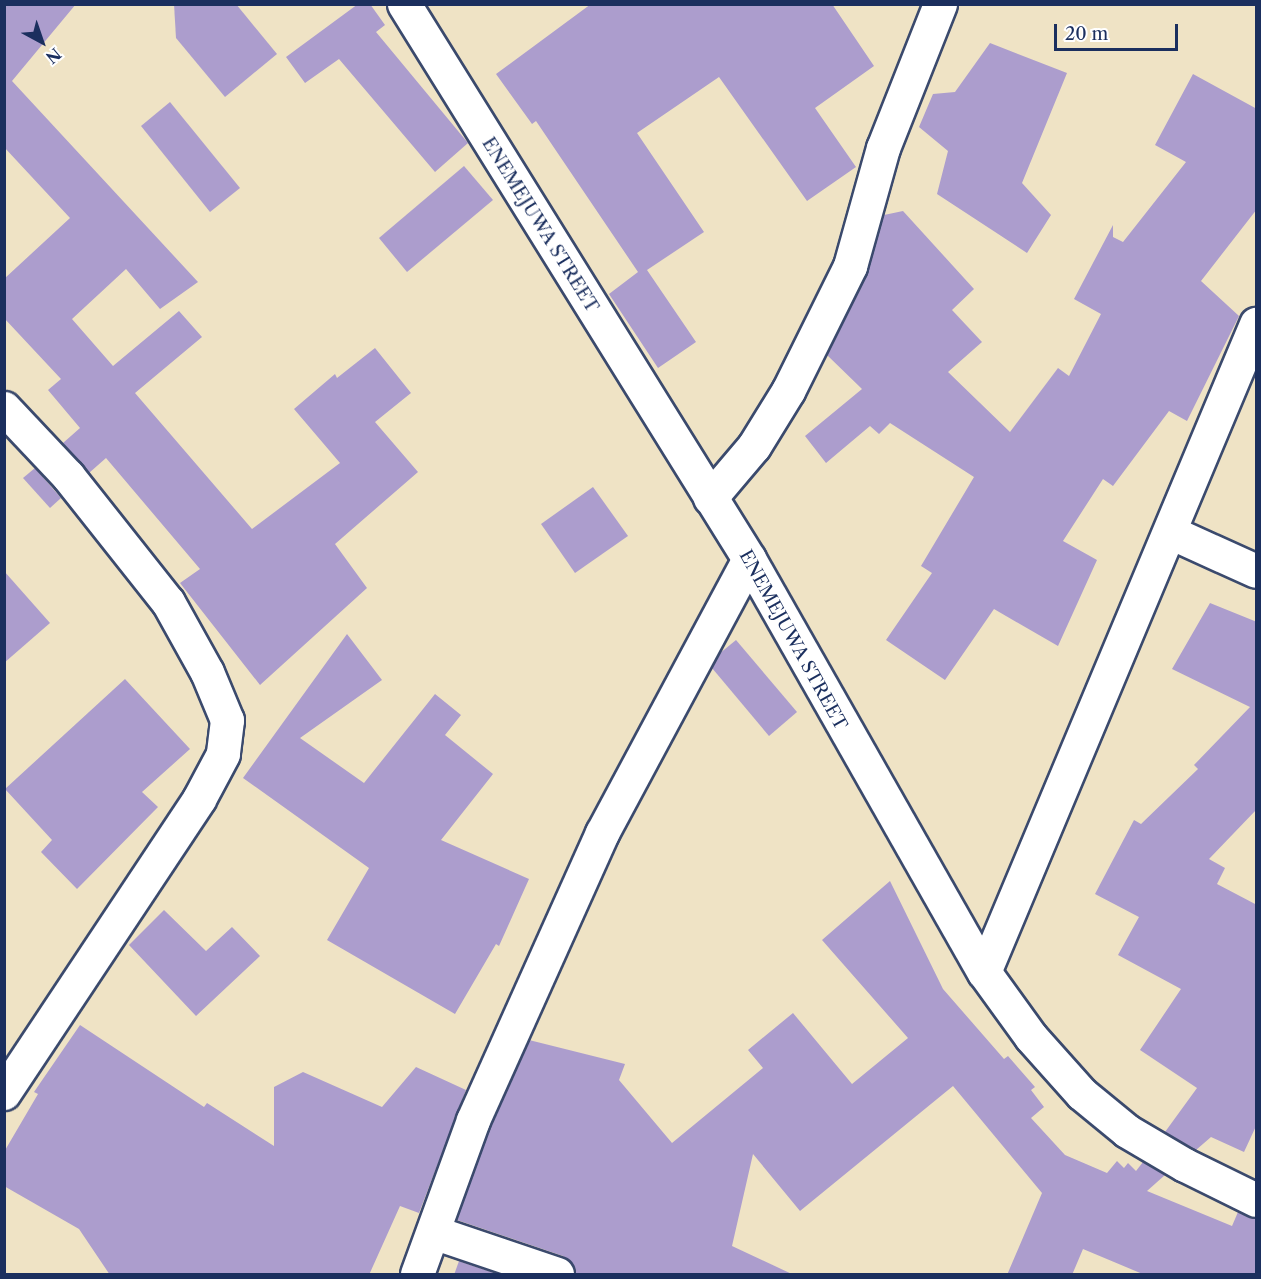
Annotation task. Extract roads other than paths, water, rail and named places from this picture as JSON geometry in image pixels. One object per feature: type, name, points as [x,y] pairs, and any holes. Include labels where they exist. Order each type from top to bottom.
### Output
[{"type":"street","name":"ENEMEJUWA STREET","points":[[404,4],[749,559],[984,972],[1030,1037],[1082,1094],[1127,1131],[1185,1165],[1257,1200]]},
{"type":"street","points":[[710,498],[754,446],[788,391],[850,266],[884,148],[940,4]]},
{"type":"street","points":[[984,972],[1257,324]]},
{"type":"street","points":[[4,408],[68,476],[168,602],[207,672],[227,720],[223,754],[200,799],[4,1093]]},
{"type":"street","points":[[1170,532],[1257,570]]},
{"type":"street","points":[[417,1275],[473,1120],[602,833],[749,559]]},
{"type":"street","points":[[433,1232],[557,1275]]}]
